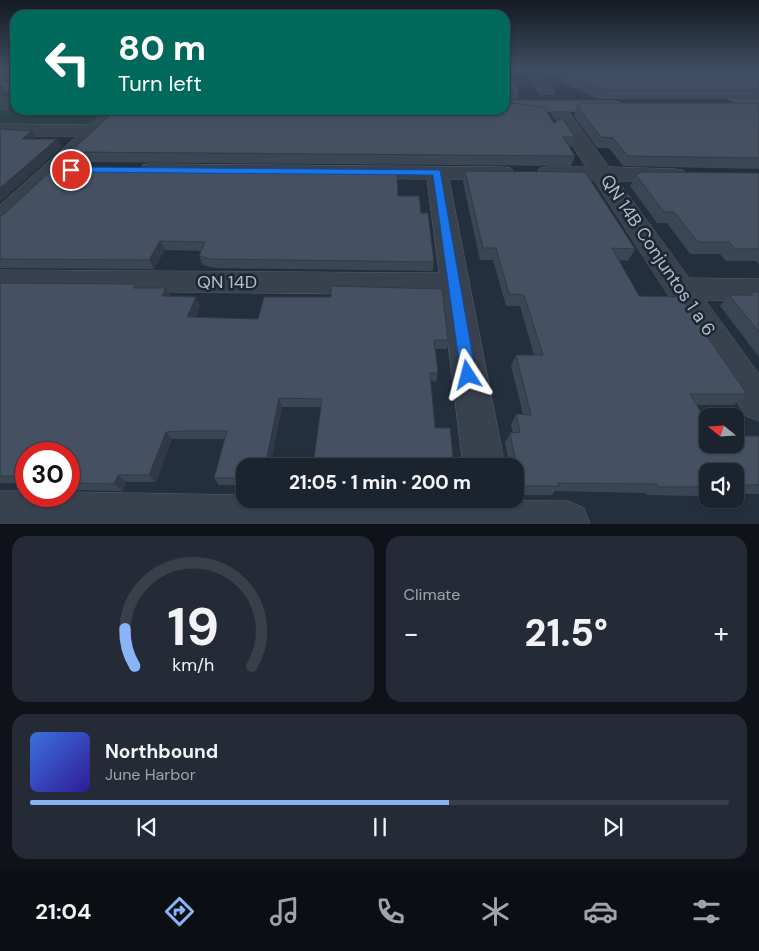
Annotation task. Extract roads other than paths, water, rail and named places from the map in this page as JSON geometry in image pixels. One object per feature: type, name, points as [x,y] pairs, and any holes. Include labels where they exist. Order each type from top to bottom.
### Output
[{"type":"main road","points":[[519,93],[551,99],[631,106]]},
{"type":"main road","points":[[510,105],[594,93]]},
{"type":"main road","points":[[744,93],[729,96],[759,106]]},
{"type":"street","name":"QN 14B Conjuntos 1 a 6","points":[[547,93],[759,404]]},
{"type":"street","points":[[0,218],[112,115]]},
{"type":"street","points":[[0,130],[94,131]]},
{"type":"street","points":[[52,170],[82,170]]},
{"type":"street","points":[[131,170],[690,175]]},
{"type":"street","points":[[437,172],[453,284],[483,458]]},
{"type":"street","name":"QN 14D","points":[[0,280],[453,284]]},
{"type":"street","points":[[681,289],[759,290]]},
{"type":"street","points":[[0,514],[491,511],[568,524]]}]
